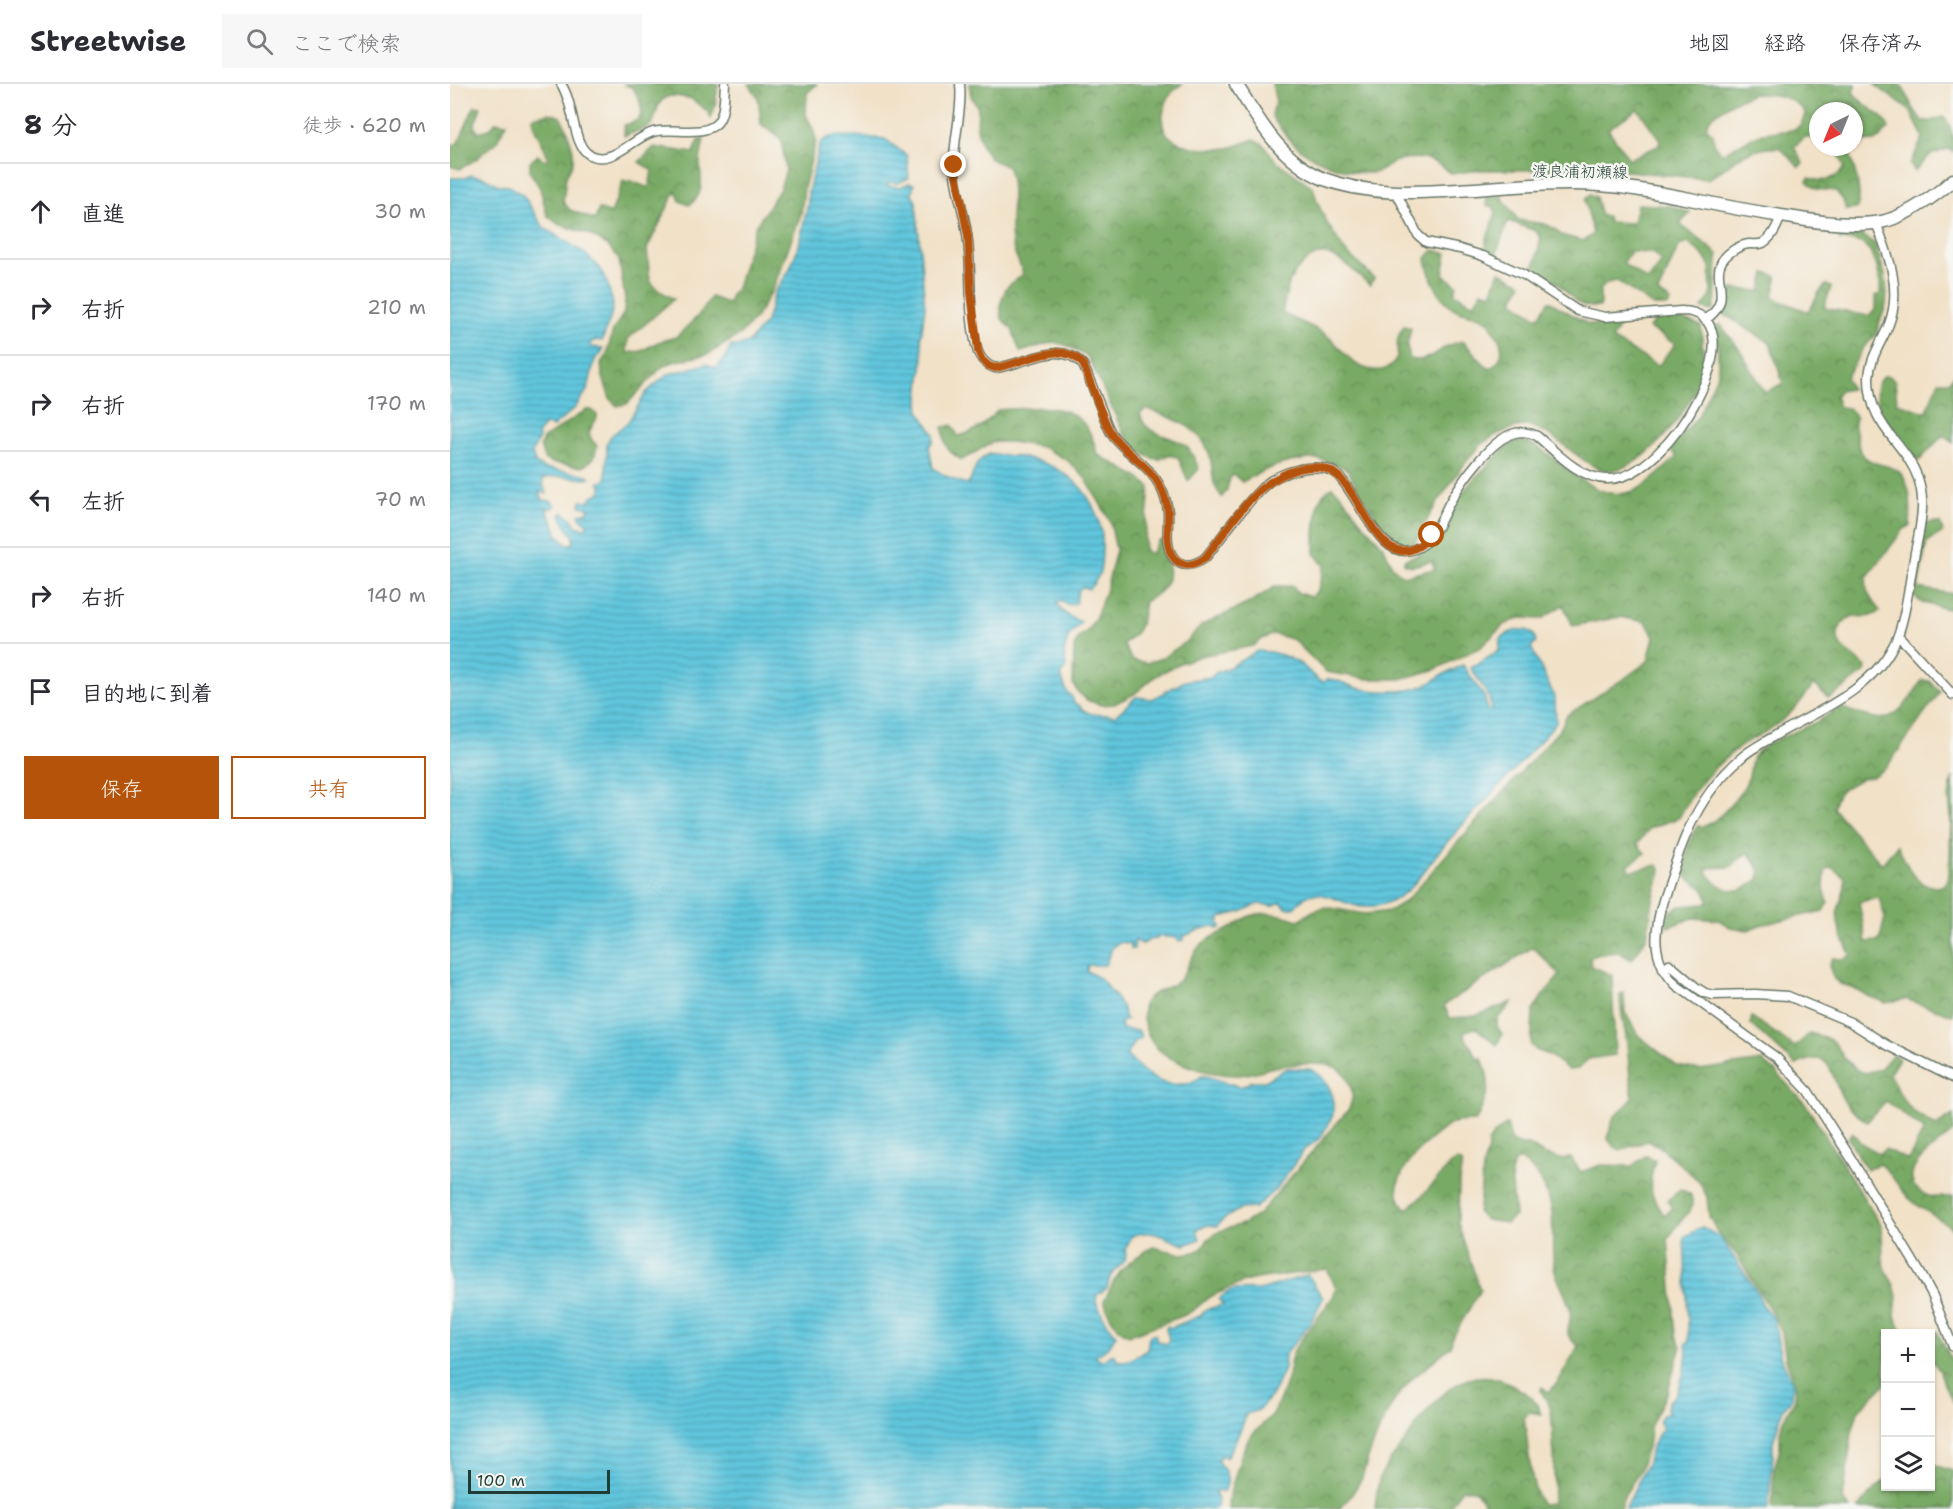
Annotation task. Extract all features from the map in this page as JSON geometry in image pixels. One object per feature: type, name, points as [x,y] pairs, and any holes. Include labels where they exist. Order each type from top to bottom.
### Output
[{"type":"main road","name":"渡良浦初瀬線","points":[[1236,84],[1276,144],[1292,160],[1337,184],[1357,188],[1396,192],[1433,192],[1570,184],[1627,187],[1781,216],[1839,224],[1876,223],[1907,212],[1933,197],[1953,180]]},
{"type":"street","points":[[561,84],[571,105],[577,140],[582,149],[598,158],[607,157],[649,133],[670,129],[708,129],[715,126],[722,111],[725,84]]},
{"type":"street","points":[[960,84],[962,100],[954,146],[954,165],[968,236],[971,293],[978,351],[982,360],[995,368],[1060,351],[1077,357],[1083,364],[1111,434],[1149,470],[1160,484],[1166,498],[1168,512],[1169,548],[1178,562],[1189,566],[1198,564],[1205,558],[1264,486],[1292,471],[1309,467],[1334,472],[1342,480],[1371,526],[1394,549],[1404,552],[1422,546],[1432,535],[1451,499],[1477,463],[1497,443],[1510,434],[1518,432],[1537,436],[1586,475],[1607,480],[1630,474],[1646,464],[1660,451],[1697,402],[1711,367],[1713,351],[1712,334],[1705,320],[1690,311],[1605,317],[1578,311],[1524,275],[1460,249],[1426,242],[1419,235],[1396,192]]},
{"type":"street","points":[[1705,320],[1712,316],[1718,307],[1721,297],[1720,266],[1723,260],[1742,246],[1764,242],[1773,235],[1781,216]]},
{"type":"street","points":[[1876,223],[1886,247],[1895,288],[1892,316],[1874,351],[1869,377],[1872,401],[1883,428],[1909,462],[1918,478],[1922,507],[1919,537],[1898,635],[1885,660],[1860,686],[1743,755],[1706,795],[1685,835],[1656,928],[1656,948],[1664,969],[1676,985],[1777,1058],[1808,1091],[1922,1274],[1953,1347]]},
{"type":"street","points":[[1898,635],[1953,695]]},
{"type":"street","points":[[1664,969],[1669,964],[1697,988],[1713,995],[1788,996],[1850,1022],[1885,1044],[1953,1078]]},
{"type":"green space","points":[[624,84],[718,84],[711,118],[707,111],[690,98],[669,96],[660,103],[651,125],[624,136],[624,125],[638,119],[641,108],[632,87]]},
{"type":"green space","points":[[749,84],[817,84],[807,93],[806,115],[816,140],[804,188],[801,214],[773,289],[756,317],[741,334],[709,354],[673,362],[662,367],[627,404],[617,406],[610,399],[601,363],[607,354],[613,330],[624,313],[625,300],[619,259],[607,245],[589,234],[558,224],[547,215],[540,188],[530,172],[530,162],[538,155],[544,160],[548,159],[534,128],[532,117],[550,113],[561,117],[573,151],[573,162],[566,177],[563,202],[570,210],[595,220],[599,209],[611,214],[623,181],[631,181],[649,188],[652,170],[639,162],[654,147],[694,153],[698,140],[704,139],[700,161],[701,187],[698,197],[689,205],[680,201],[676,190],[647,249],[650,281],[658,290],[674,299],[628,339],[627,353],[641,351],[658,342],[676,337],[699,315],[711,297],[728,303],[737,288],[755,227],[780,189],[786,170],[781,139],[761,124],[758,97]]},
{"type":"green space","points":[[969,84],[1182,84],[1174,90],[1165,105],[1163,126],[1167,134],[1185,145],[1207,149],[1228,148],[1255,139],[1263,144],[1276,161],[1313,187],[1327,223],[1344,250],[1374,278],[1370,285],[1340,260],[1329,255],[1318,255],[1303,264],[1292,277],[1282,313],[1327,336],[1358,365],[1382,370],[1392,365],[1397,356],[1398,338],[1404,326],[1411,328],[1407,346],[1410,359],[1424,359],[1463,341],[1489,369],[1498,361],[1502,352],[1500,341],[1488,322],[1481,317],[1452,308],[1436,288],[1426,258],[1434,250],[1447,253],[1443,274],[1457,285],[1454,293],[1474,304],[1482,291],[1491,294],[1499,271],[1522,283],[1513,301],[1538,318],[1549,301],[1588,324],[1621,323],[1612,339],[1658,366],[1675,344],[1649,328],[1654,322],[1673,318],[1701,326],[1703,365],[1696,389],[1662,439],[1631,464],[1616,470],[1601,469],[1591,465],[1550,435],[1528,426],[1514,428],[1492,437],[1461,469],[1414,543],[1402,543],[1390,536],[1347,469],[1323,460],[1296,460],[1268,469],[1242,482],[1234,475],[1230,477],[1227,490],[1222,497],[1214,484],[1208,451],[1203,441],[1188,426],[1146,409],[1140,414],[1147,427],[1179,441],[1190,450],[1199,469],[1188,481],[1178,457],[1168,455],[1159,460],[1147,456],[1136,448],[1124,434],[1088,357],[1066,345],[1053,342],[1020,352],[1012,329],[1002,319],[1000,305],[1006,288],[1023,274],[1012,242],[1010,175],[1007,166],[992,160],[982,147],[977,129],[978,108],[971,96]]},
{"type":"green space","points":[[1272,84],[1856,84],[1853,92],[1862,102],[1809,102],[1809,138],[1805,137],[1794,147],[1803,163],[1799,167],[1780,148],[1766,148],[1743,155],[1707,179],[1576,166],[1547,170],[1477,170],[1452,174],[1431,161],[1416,158],[1403,159],[1378,172],[1362,173],[1341,169],[1301,150],[1276,123],[1273,111],[1276,102]],"holes":[[[1753,94],[1775,95],[1794,102],[1805,112],[1800,126],[1795,129],[1764,133],[1722,154],[1714,143],[1713,134],[1706,127],[1711,117],[1733,102]],[[1638,109],[1660,140],[1658,146],[1629,159],[1608,129]]]},
{"type":"green space","points":[[1874,84],[1901,84],[1922,121],[1932,121],[1943,117],[1951,129],[1953,152],[1948,149],[1930,155],[1915,171],[1910,165],[1923,137],[1910,111]]},
{"type":"green space","points":[[1863,103],[1882,117],[1889,128],[1880,138],[1863,141]]},
{"type":"green space","points":[[475,106],[481,107],[474,126],[478,132],[490,129],[495,122],[507,123],[495,144],[478,158],[460,169],[450,166],[450,144],[456,145],[459,141]]},
{"type":"green space","points":[[1840,156],[1851,156],[1859,196],[1856,209],[1846,210],[1843,200],[1836,191],[1816,189],[1807,181],[1809,178],[1829,179],[1838,175],[1845,167]]},
{"type":"green space","points":[[1590,194],[1596,197],[1601,216],[1607,216],[1608,222],[1633,223],[1637,204],[1672,206],[1690,213],[1680,224],[1718,254],[1713,311],[1702,308],[1711,296],[1710,266],[1702,254],[1688,243],[1679,246],[1658,293],[1671,301],[1668,306],[1653,306],[1617,281],[1607,283],[1600,290],[1600,307],[1590,307],[1577,302],[1552,279],[1533,272],[1541,238],[1536,231],[1508,221],[1496,255],[1486,252],[1486,241],[1496,213],[1493,206],[1487,206],[1486,198],[1501,196],[1518,220],[1545,224],[1561,235],[1583,241],[1593,234],[1585,200]],"holes":[[[1631,252],[1652,253],[1662,262],[1648,281],[1623,263]]]},
{"type":"green space","points":[[1840,233],[1862,235],[1875,244],[1885,275],[1887,293],[1886,305],[1875,336],[1863,348],[1846,378],[1851,389],[1839,391],[1835,396],[1839,407],[1848,408],[1856,417],[1855,426],[1861,453],[1870,461],[1893,468],[1902,475],[1908,486],[1911,506],[1910,526],[1904,529],[1867,577],[1867,591],[1880,611],[1870,616],[1849,618],[1840,627],[1838,640],[1840,644],[1866,667],[1865,672],[1828,698],[1814,684],[1785,718],[1734,751],[1715,768],[1691,797],[1679,818],[1650,828],[1637,844],[1645,853],[1628,865],[1631,871],[1658,865],[1661,871],[1653,900],[1647,937],[1632,960],[1618,952],[1590,958],[1591,966],[1612,975],[1615,1055],[1588,1059],[1578,1069],[1569,1070],[1531,1045],[1533,1011],[1560,975],[1533,947],[1444,1005],[1450,1018],[1475,1016],[1512,1002],[1497,1019],[1497,1026],[1502,1034],[1497,1045],[1476,1028],[1465,1031],[1464,1035],[1478,1059],[1482,1058],[1488,1084],[1486,1097],[1476,1121],[1453,1123],[1420,1149],[1402,1174],[1398,1186],[1399,1198],[1407,1209],[1451,1164],[1457,1161],[1462,1163],[1458,1224],[1480,1290],[1452,1339],[1451,1346],[1411,1380],[1394,1401],[1380,1428],[1362,1478],[1351,1496],[1339,1509],[1229,1509],[1228,1500],[1241,1456],[1249,1438],[1273,1414],[1288,1376],[1295,1348],[1333,1297],[1336,1288],[1327,1269],[1244,1282],[1209,1297],[1183,1316],[1129,1335],[1113,1320],[1104,1300],[1123,1268],[1153,1247],[1182,1254],[1195,1252],[1220,1231],[1245,1223],[1259,1214],[1349,1109],[1352,1091],[1344,1074],[1338,1068],[1331,1066],[1286,1065],[1237,1075],[1214,1073],[1188,1066],[1164,1054],[1155,1046],[1143,1020],[1145,1002],[1151,995],[1179,980],[1203,943],[1250,916],[1269,913],[1299,920],[1325,907],[1365,914],[1389,911],[1406,901],[1560,729],[1567,715],[1648,661],[1654,637],[1646,622],[1620,617],[1573,626],[1563,605],[1542,619],[1519,618],[1504,625],[1481,647],[1434,670],[1400,679],[1368,679],[1326,672],[1294,640],[1274,634],[1253,646],[1200,656],[1180,663],[1156,676],[1134,694],[1114,704],[1101,705],[1087,700],[1077,691],[1073,683],[1074,647],[1079,637],[1087,631],[1095,619],[1106,590],[1116,550],[1110,521],[1086,479],[1067,460],[1042,447],[1011,442],[993,442],[962,460],[952,454],[947,447],[943,427],[952,425],[958,436],[980,426],[998,410],[1046,408],[1060,410],[1072,414],[1083,423],[1091,436],[1097,454],[1131,473],[1150,487],[1144,550],[1151,554],[1158,541],[1163,540],[1168,579],[1159,592],[1145,601],[1140,626],[1134,635],[1123,644],[1132,660],[1147,663],[1162,658],[1187,641],[1202,625],[1249,603],[1276,586],[1293,586],[1298,593],[1311,597],[1318,590],[1324,566],[1315,554],[1318,505],[1323,494],[1332,487],[1340,493],[1384,547],[1392,566],[1403,576],[1435,569],[1431,561],[1413,566],[1404,564],[1404,560],[1424,552],[1435,542],[1463,493],[1477,475],[1511,444],[1524,442],[1539,448],[1586,483],[1604,491],[1622,494],[1642,487],[1677,457],[1670,449],[1698,416],[1718,373],[1715,328],[1720,324],[1740,350],[1765,393],[1783,383],[1770,343],[1722,313],[1731,289],[1761,291],[1765,273],[1777,276],[1773,298],[1809,312],[1819,292],[1826,285],[1831,287],[1824,308],[1869,316],[1876,309],[1876,295],[1880,295],[1880,289],[1873,257],[1864,245],[1858,242],[1839,240]]},
{"type":"green space","points":[[1883,376],[1889,376],[1895,381],[1897,403],[1926,412],[1939,381],[1949,381],[1953,376],[1953,443],[1943,435],[1916,462],[1882,414],[1876,393],[1878,383]]},
{"type":"green space","points":[[586,410],[592,410],[597,415],[589,432],[597,446],[594,458],[583,467],[552,463],[544,459],[540,446],[543,439]]},
{"type":"green space","points":[[1926,523],[1940,523],[1943,532],[1927,542],[1918,588],[1953,594],[1953,610],[1922,603],[1913,596]]},
{"type":"green space","points":[[1922,680],[1930,681],[1940,692],[1886,768],[1872,777],[1862,778],[1841,790],[1833,808],[1882,864],[1897,845],[1911,872],[1923,884],[1942,886],[1948,880],[1951,816],[1949,797],[1953,777],[1953,1015],[1905,999],[1886,1003],[1852,987],[1840,984],[1834,979],[1829,966],[1832,958],[1843,959],[1849,957],[1850,954],[1840,931],[1838,919],[1845,878],[1831,867],[1825,871],[1824,888],[1828,903],[1823,911],[1760,925],[1748,930],[1730,927],[1719,920],[1693,918],[1667,927],[1667,918],[1675,908],[1708,903],[1702,888],[1682,873],[1689,844],[1698,825],[1701,827],[1714,820],[1728,808],[1740,792],[1748,779],[1753,757],[1758,751],[1822,719],[1841,706],[1869,717],[1892,716],[1911,697]],"holes":[[[1748,852],[1760,871],[1759,879],[1745,888],[1726,889],[1710,876],[1706,868],[1730,867]],[[1879,898],[1885,918],[1879,941],[1866,942],[1859,902]]]},
{"type":"green space","points":[[1624,993],[1625,1012],[1638,1035],[1677,1066],[1699,1070],[1762,1061],[1777,1073],[1806,1105],[1882,1227],[1883,1260],[1897,1296],[1895,1316],[1901,1329],[1881,1329],[1881,1388],[1858,1411],[1852,1433],[1843,1500],[1850,1509],[1772,1509],[1774,1469],[1780,1449],[1780,1432],[1783,1420],[1795,1399],[1796,1388],[1786,1359],[1782,1333],[1737,1255],[1717,1232],[1709,1216],[1707,1197],[1699,1181],[1659,1146],[1648,1141],[1620,1150],[1608,1139],[1613,1119],[1633,1097],[1620,995]]},
{"type":"green space","points":[[1752,1017],[1795,1047],[1810,1033],[1824,1037],[1834,1042],[1844,1058],[1857,1070],[1865,1073],[1880,1069],[1893,1054],[1899,1059],[1889,1074],[1904,1101],[1914,1112],[1936,1126],[1953,1115],[1953,1132],[1930,1150],[1916,1165],[1912,1173],[1912,1181],[1925,1195],[1953,1196],[1953,1230],[1910,1199],[1879,1163],[1867,1170],[1848,1138],[1852,1132],[1861,1143],[1880,1154],[1885,1149],[1908,1160],[1924,1130],[1886,1101],[1867,1122],[1845,1103],[1824,1061],[1808,1060],[1796,1065],[1750,1024]]},
{"type":"green space","points":[[1507,1124],[1511,1141],[1529,1145],[1543,1154],[1561,1159],[1571,1158],[1581,1172],[1600,1165],[1632,1166],[1647,1155],[1655,1160],[1651,1189],[1664,1215],[1672,1209],[1668,1200],[1681,1189],[1691,1195],[1693,1206],[1668,1238],[1676,1336],[1681,1346],[1668,1391],[1650,1427],[1649,1441],[1640,1470],[1624,1496],[1620,1509],[1488,1509],[1476,1491],[1462,1489],[1448,1509],[1375,1509],[1382,1473],[1424,1415],[1449,1390],[1463,1381],[1478,1377],[1495,1378],[1513,1385],[1526,1393],[1536,1404],[1541,1414],[1529,1412],[1524,1418],[1530,1464],[1538,1498],[1542,1504],[1552,1503],[1554,1457],[1551,1408],[1541,1391],[1542,1387],[1549,1392],[1558,1382],[1578,1346],[1569,1337],[1570,1310],[1554,1266],[1550,1202],[1536,1174],[1521,1160],[1514,1162],[1511,1174],[1515,1216],[1506,1223],[1486,1220],[1478,1213],[1488,1143],[1493,1135]]},
{"type":"green space","points":[[1935,1331],[1937,1331],[1953,1363],[1953,1401],[1935,1364]]},
{"type":"green space","points":[[1935,1465],[1953,1471],[1953,1509],[1858,1509],[1881,1484],[1881,1491],[1935,1491]]},
{"type":"water","points":[[854,136],[885,139],[907,156],[909,178],[898,183],[888,182],[888,186],[900,187],[909,183],[914,184],[912,194],[916,201],[925,307],[921,337],[923,358],[919,400],[920,412],[934,434],[933,442],[929,446],[933,468],[950,478],[968,484],[977,464],[989,454],[1039,462],[1054,467],[1079,486],[1089,499],[1097,516],[1102,541],[1099,576],[1089,589],[1082,587],[1078,591],[1076,603],[1068,605],[1062,601],[1057,602],[1070,617],[1081,622],[1068,637],[1064,652],[1066,666],[1061,676],[1074,703],[1086,712],[1115,716],[1136,697],[1152,699],[1185,681],[1211,677],[1257,651],[1282,655],[1301,664],[1319,681],[1332,679],[1357,688],[1378,691],[1403,691],[1419,688],[1463,665],[1485,698],[1487,710],[1491,711],[1489,697],[1471,668],[1499,651],[1500,640],[1504,636],[1515,631],[1526,630],[1534,636],[1536,642],[1531,647],[1555,698],[1556,722],[1470,816],[1413,885],[1399,897],[1375,906],[1364,907],[1320,894],[1305,897],[1293,908],[1286,908],[1281,902],[1272,906],[1258,904],[1221,917],[1219,922],[1221,927],[1218,929],[1215,926],[1203,929],[1184,936],[1184,940],[1159,936],[1157,939],[1147,940],[1142,944],[1135,940],[1134,949],[1131,949],[1131,944],[1122,942],[1113,946],[1105,965],[1088,965],[1087,971],[1101,979],[1123,1008],[1124,1017],[1127,1020],[1120,1022],[1122,1029],[1139,1031],[1141,1038],[1134,1041],[1127,1056],[1151,1077],[1165,1083],[1181,1084],[1203,1075],[1241,1087],[1252,1081],[1265,1081],[1287,1068],[1310,1069],[1320,1075],[1328,1085],[1333,1097],[1333,1115],[1321,1137],[1304,1150],[1277,1188],[1255,1208],[1240,1209],[1222,1220],[1217,1226],[1208,1225],[1199,1228],[1197,1231],[1200,1239],[1185,1245],[1153,1233],[1132,1236],[1125,1250],[1125,1260],[1110,1277],[1107,1288],[1097,1295],[1096,1301],[1105,1321],[1116,1334],[1112,1342],[1101,1353],[1097,1353],[1096,1357],[1099,1360],[1105,1360],[1115,1355],[1117,1360],[1121,1361],[1133,1358],[1147,1350],[1149,1337],[1152,1334],[1155,1334],[1157,1341],[1166,1344],[1169,1340],[1166,1328],[1168,1326],[1170,1328],[1200,1316],[1207,1309],[1223,1305],[1219,1300],[1234,1290],[1263,1289],[1308,1275],[1323,1298],[1310,1324],[1285,1354],[1284,1369],[1273,1393],[1259,1410],[1246,1414],[1226,1458],[1222,1455],[1219,1458],[1218,1462],[1226,1473],[1227,1484],[1223,1492],[1218,1490],[1215,1492],[1218,1500],[1217,1507],[1214,1509],[450,1509],[450,178],[465,178],[471,175],[484,177],[498,185],[509,186],[523,195],[544,228],[583,252],[600,268],[608,285],[613,304],[611,316],[602,341],[596,340],[590,343],[591,347],[603,348],[601,354],[595,359],[588,389],[575,408],[553,427],[545,425],[538,433],[539,438],[532,453],[535,463],[543,468],[590,477],[588,479],[554,477],[543,479],[547,494],[539,491],[543,500],[551,501],[555,505],[546,509],[557,534],[568,545],[573,543],[574,537],[561,515],[563,512],[572,519],[576,526],[587,527],[579,514],[588,512],[589,508],[580,506],[581,501],[590,502],[591,497],[601,492],[602,487],[599,483],[606,480],[607,443],[611,436],[628,422],[646,393],[669,374],[707,364],[716,368],[724,360],[731,346],[748,343],[766,322],[775,292],[789,271],[799,245],[808,204],[808,192],[820,144],[831,137]]},
{"type":"water","points":[[1702,1227],[1718,1236],[1725,1244],[1757,1292],[1763,1306],[1774,1319],[1780,1355],[1793,1384],[1792,1396],[1783,1409],[1773,1442],[1768,1509],[1625,1509],[1662,1428],[1659,1423],[1663,1414],[1669,1413],[1667,1408],[1669,1401],[1677,1391],[1683,1375],[1686,1343],[1689,1343],[1684,1237]]},
{"type":"route","points":[[954,165],[968,236],[976,340],[982,360],[995,368],[1010,366],[1060,351],[1077,357],[1083,364],[1111,434],[1149,470],[1160,484],[1166,498],[1168,512],[1169,548],[1178,562],[1189,566],[1198,564],[1264,486],[1292,471],[1309,467],[1334,472],[1342,480],[1371,526],[1394,549],[1404,552],[1414,549],[1422,546],[1432,535]]}]
